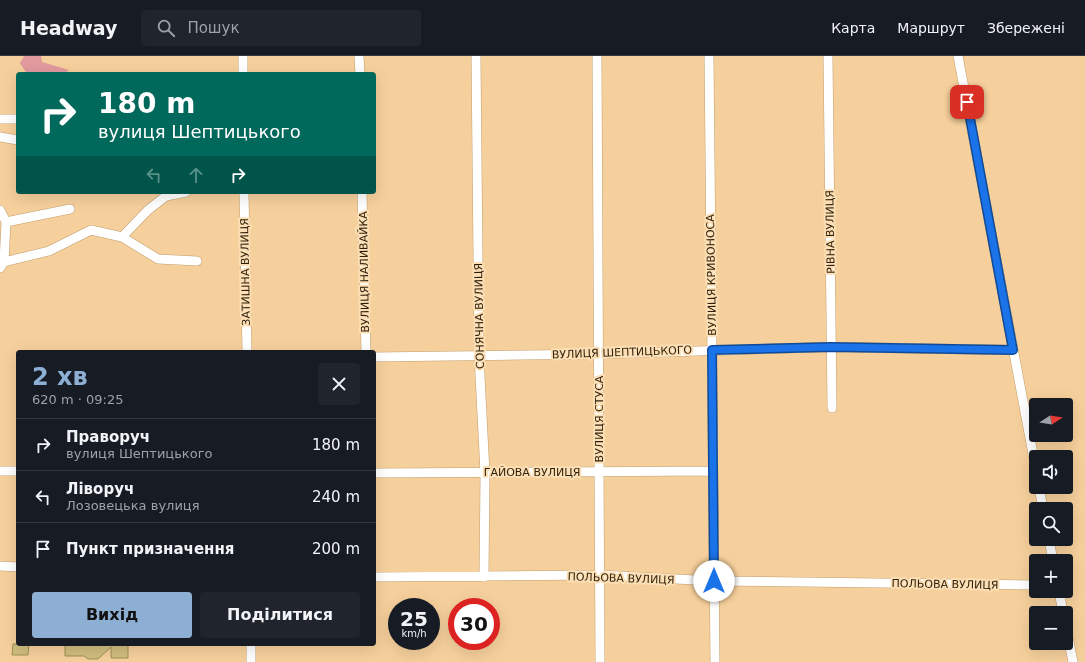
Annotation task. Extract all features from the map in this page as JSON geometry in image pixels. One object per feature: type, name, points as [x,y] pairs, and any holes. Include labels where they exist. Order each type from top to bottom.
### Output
[{"type":"street","points":[[243,56],[243,72]]},
{"type":"street","points":[[360,56],[360,72]]},
{"type":"street","name":"СОНЯЧНА ВУЛИЦЯ","points":[[476,56],[479,356],[485,473],[484,576]]},
{"type":"street","name":"ВУЛИЦЯ СТУСА","points":[[597,56],[600,662]]},
{"type":"street","name":"ВУЛИЦЯ КРИВОНОСА","points":[[709,56],[715,662]]},
{"type":"street","name":"РІВНА ВУЛИЦЯ","points":[[828,56],[832,408]]},
{"type":"street","points":[[958,56],[1032,450]]},
{"type":"street","points":[[0,119],[16,119]]},
{"type":"street","points":[[0,137],[16,140]]},
{"type":"street","points":[[122,237],[148,210],[166,196],[176,194]]},
{"type":"street","name":"ЗАТИШНА ВУЛИЦЯ","points":[[244,194],[247,350]]},
{"type":"street","name":"ВУЛИЦЯ НАЛИВАЙКА","points":[[362,194],[366,350]]},
{"type":"street","points":[[6,222],[70,209]]},
{"type":"street","points":[[0,210],[6,222],[2,265],[49,251],[92,230],[122,237],[158,259],[197,261]]},
{"type":"street","name":"ВУЛИЦЯ ШЕПТИЦЬКОГО","points":[[376,357],[599,354],[831,347],[1013,350]]},
{"type":"street","points":[[0,471],[16,471]]},
{"type":"street","name":"ГАЙОВА ВУЛИЦЯ","points":[[376,473],[713,471]]},
{"type":"street","points":[[0,566],[16,568]]},
{"type":"street","name":"ПОЛЬОВА ВУЛИЦЯ","points":[[376,577],[600,576],[714,581],[1029,585]]},
{"type":"street","points":[[250,662],[251,646]]},
{"type":"street","points":[[1071,650],[1073,662]]},
{"type":"shaded area","points":[[24,56],[41,56],[42,62],[69,70],[66,72],[26,72],[20,63]]},
{"type":"building","points":[[13,644],[16,644],[16,646],[29,646],[28,655],[12,655]]},
{"type":"building","points":[[65,646],[128,646],[128,658],[111,658],[111,647],[98,659],[88,659],[84,656],[65,656]]},
{"type":"route","points":[[714,581],[712,350],[831,347],[1013,350],[967,102]]}]
